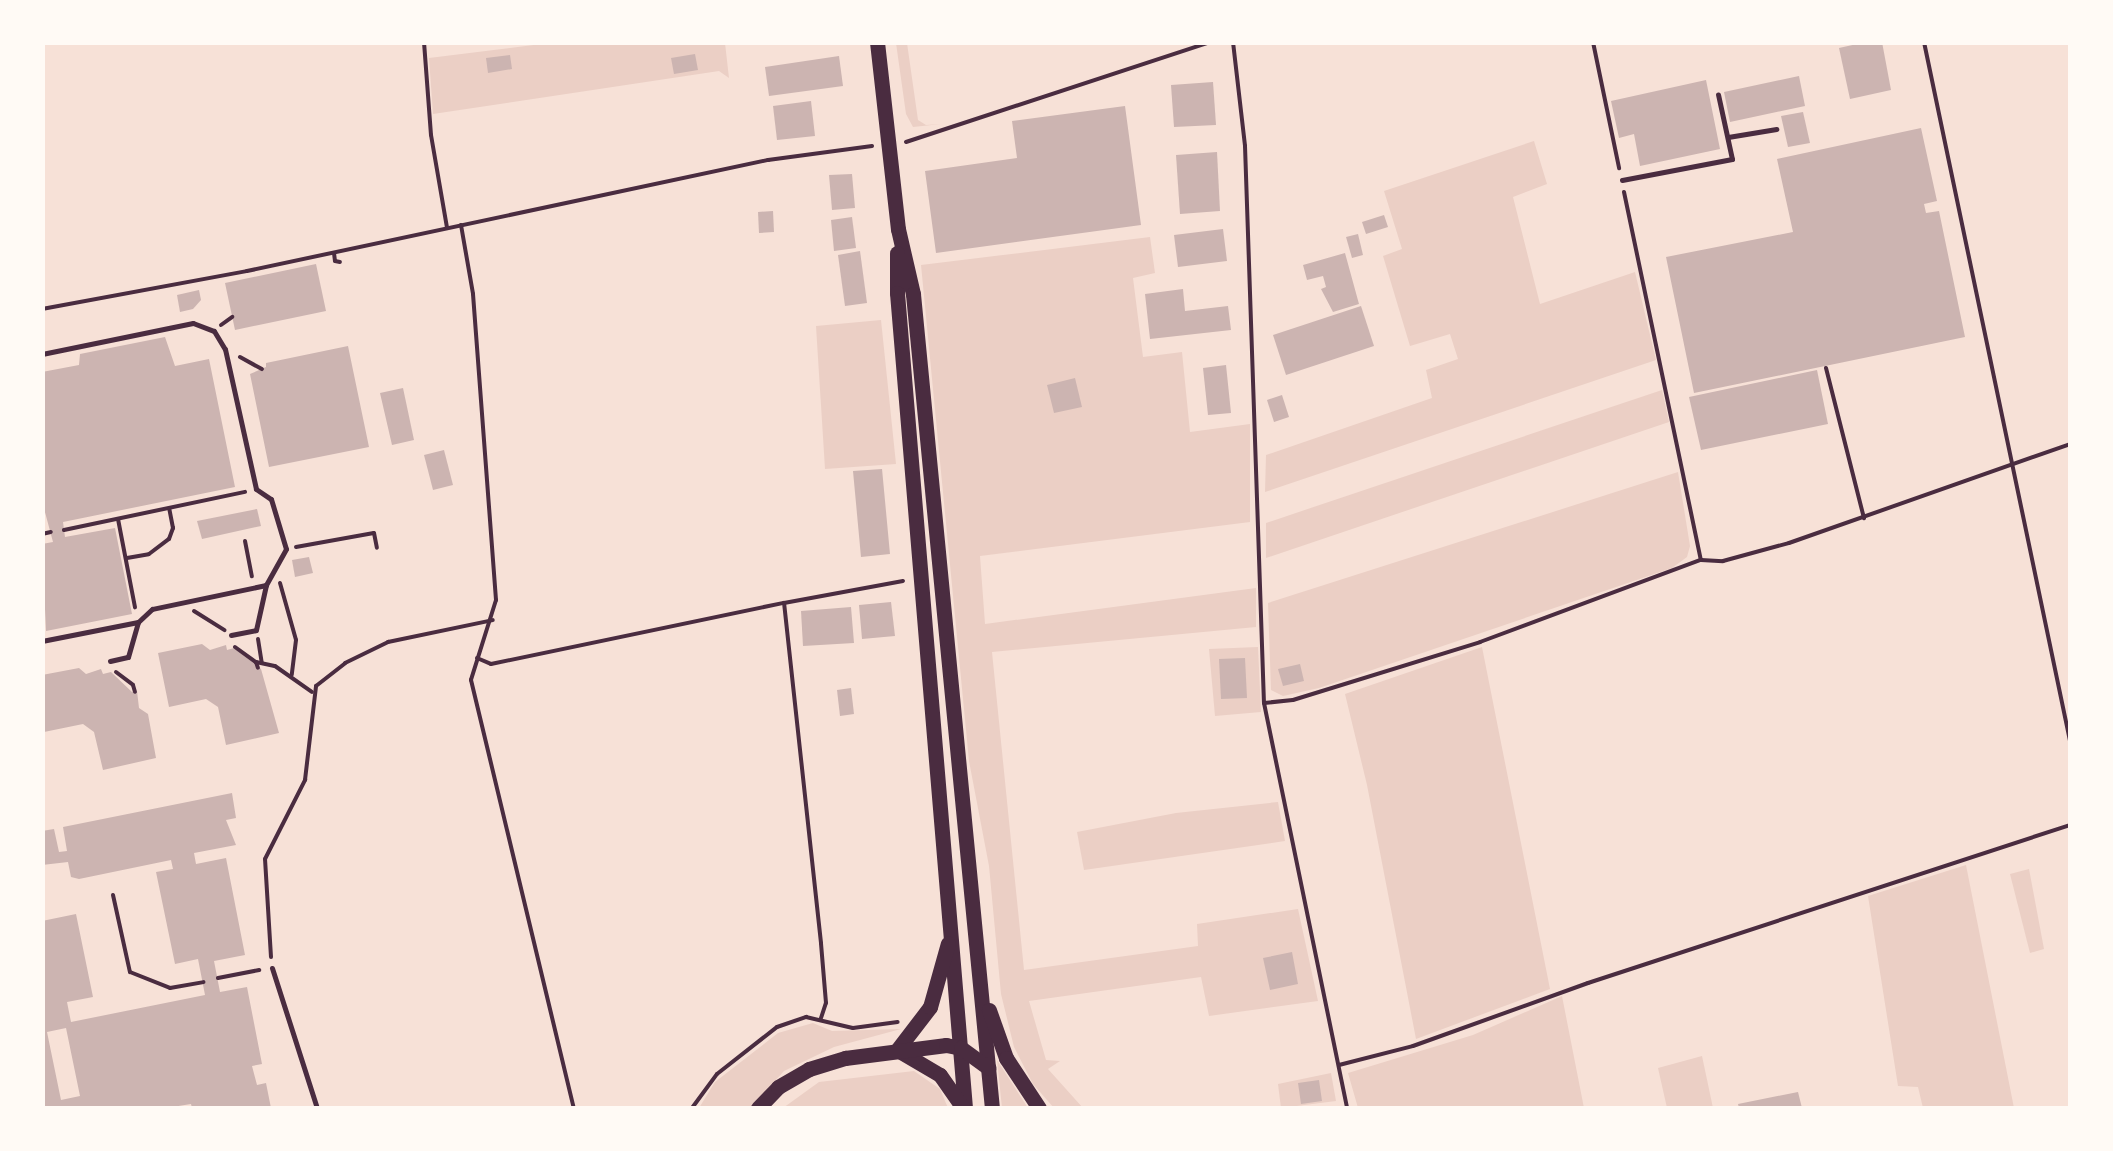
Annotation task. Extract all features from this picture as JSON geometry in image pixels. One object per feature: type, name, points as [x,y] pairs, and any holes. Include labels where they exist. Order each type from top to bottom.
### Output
[{"type":"main road","points":[[877,42],[898,229],[913,294],[992,1108]]},
{"type":"main road","points":[[898,229],[896,293],[964,1108]]},
{"type":"main road","points":[[922,578],[942,576]]},
{"type":"main road","points":[[897,1050],[930,1007],[951,928]]},
{"type":"main road","points":[[980,984],[1006,1058],[1040,1108]]},
{"type":"main road","points":[[758,1108],[778,1087],[809,1069],[897,1050],[946,1045],[962,1048],[988,1068]]},
{"type":"main road","points":[[897,1050],[940,1075],[964,1108]]},
{"type":"lane","points":[[1622,180],[1732,159],[1718,94]]},
{"type":"lane","points":[[1728,137],[1776,128]]},
{"type":"lane","points":[[42,354],[193,322],[214,331],[224,350],[256,489],[270,499],[286,549],[266,585],[256,630],[231,635]]},
{"type":"lane","points":[[110,665],[128,657],[138,622],[152,608],[266,585]]},
{"type":"lane","points":[[42,642],[138,622]]},
{"type":"lane","points":[[272,968],[317,1108]]},
{"type":"path","points":[[424,42],[431,134],[446,228]]},
{"type":"path","points":[[889,144],[1210,42]]},
{"type":"path","points":[[1233,42],[1245,146],[1264,702],[1347,1108]]},
{"type":"path","points":[[1593,42],[1701,560]]},
{"type":"path","points":[[1924,42],[2070,741]]},
{"type":"path","points":[[42,309],[334,253],[768,160],[871,146]]},
{"type":"path","points":[[461,225],[473,294],[496,600],[493,620],[471,680],[574,1108]]},
{"type":"path","points":[[334,253],[335,261],[340,262]]},
{"type":"path","points":[[224,350],[262,368]]},
{"type":"path","points":[[1826,368],[1864,518]]},
{"type":"path","points":[[1264,702],[1293,700],[1480,642],[1701,560],[1724,562],[1864,518],[2070,444]]},
{"type":"path","points":[[64,530],[256,489]]},
{"type":"path","points":[[126,558],[149,554],[169,539],[173,516],[169,508]]},
{"type":"path","points":[[118,519],[138,622]]},
{"type":"path","points":[[42,534],[51,532]]},
{"type":"path","points":[[286,549],[374,533],[377,548]]},
{"type":"path","points":[[244,542],[255,587]]},
{"type":"path","points":[[272,574],[282,584],[293,619],[292,675]]},
{"type":"path","points":[[477,658],[491,664],[922,578]]},
{"type":"path","points":[[784,603],[821,943],[826,1003],[821,1018]]},
{"type":"path","points":[[198,614],[231,635]]},
{"type":"path","points":[[218,978],[272,968],[263,882],[265,859],[305,780],[312,692],[345,663],[388,642],[493,620]]},
{"type":"path","points":[[256,630],[259,664]]},
{"type":"path","points":[[226,647],[234,646],[259,664],[292,675],[312,692]]},
{"type":"path","points":[[110,665],[134,688],[128,657]]},
{"type":"path","points":[[1338,1065],[1413,1046],[1588,983],[2070,825]]},
{"type":"path","points":[[113,895],[130,972],[170,988],[203,982]]},
{"type":"path","points":[[692,1108],[717,1074],[746,1047],[778,1027],[806,1017],[853,1028],[901,1022]]},
{"type":"shaded area","points":[[557,42],[725,43],[729,78],[719,71],[433,114],[429,58]]},
{"type":"shaded area","points":[[896,43],[907,43],[918,120],[926,125],[941,124],[913,127],[906,114]]},
{"type":"shaded area","points":[[1534,141],[1547,184],[1513,197],[1540,304],[1635,272],[1656,360],[1265,492],[1266,455],[1432,398],[1426,370],[1458,359],[1450,334],[1410,346],[1383,256],[1402,249],[1384,191]]},
{"type":"shaded area","points":[[1150,237],[1155,273],[1133,278],[1143,357],[1182,352],[1190,432],[1250,424],[1250,522],[980,556],[985,624],[1256,588],[1256,627],[992,652],[1024,970],[1198,946],[1197,924],[1298,909],[1318,1001],[1209,1016],[1201,977],[1029,1001],[1046,1060],[1060,1061],[1048,1069],[1083,1108],[1054,1108],[1033,1084],[1014,1047],[1001,994],[989,866],[969,761],[921,265]]},
{"type":"shaded area","points":[[881,320],[896,464],[825,469],[816,326]]},
{"type":"shaded area","points":[[1662,390],[1669,422],[1266,558],[1266,523]]},
{"type":"shaded area","points":[[1678,472],[1690,546],[1687,557],[1672,568],[1319,688],[1283,696],[1271,690],[1268,603]]},
{"type":"shaded area","points":[[1258,647],[1261,712],[1215,716],[1209,649]]},
{"type":"shaded area","points":[[1482,647],[1550,989],[1416,1039],[1367,785],[1345,694]]},
{"type":"shaded area","points":[[1278,802],[1285,841],[1084,870],[1077,832],[1176,813]]},
{"type":"shaded area","points":[[1966,865],[2014,1108],[1923,1108],[1918,1087],[1898,1086],[1868,896]]},
{"type":"shaded area","points":[[2029,869],[2044,949],[2030,953],[2010,874]]},
{"type":"shaded area","points":[[1562,996],[1584,1108],[1358,1108],[1348,1073],[1473,1035]]},
{"type":"shaded area","points":[[813,1023],[832,1031],[901,1029],[834,1047],[784,1071],[750,1108],[699,1108],[715,1082],[778,1033]]},
{"type":"shaded area","points":[[1702,1056],[1713,1108],[1667,1108],[1658,1068]]},
{"type":"shaded area","points":[[997,1060],[1028,1108],[1002,1108]]},
{"type":"shaded area","points":[[914,1071],[940,1089],[948,1108],[783,1108],[819,1082]]},
{"type":"shaded area","points":[[1331,1073],[1336,1101],[1281,1108],[1278,1084]]},
{"type":"building","points":[[1882,42],[1891,90],[1850,99],[1839,48]]},
{"type":"building","points":[[695,54],[698,70],[674,74],[671,58]]},
{"type":"building","points":[[510,55],[512,69],[488,73],[486,58]]},
{"type":"building","points":[[839,56],[843,86],[769,96],[765,67]]},
{"type":"building","points":[[1799,76],[1805,106],[1730,122],[1724,92]]},
{"type":"building","points":[[1706,80],[1720,149],[1640,166],[1634,134],[1619,138],[1611,101]]},
{"type":"building","points":[[1213,82],[1216,125],[1174,127],[1171,85]]},
{"type":"building","points":[[811,101],[815,136],[777,140],[773,106]]},
{"type":"building","points":[[1125,106],[1141,225],[936,253],[925,171],[1017,158],[1012,121]]},
{"type":"building","points":[[1803,112],[1810,143],[1788,147],[1781,116]]},
{"type":"building","points":[[1921,128],[1937,201],[1924,204],[1926,213],[1939,211],[1965,337],[1694,393],[1666,257],[1793,232],[1777,159]]},
{"type":"building","points":[[1217,152],[1220,211],[1180,214],[1176,155]]},
{"type":"building","points":[[852,174],[855,208],[832,210],[829,175]]},
{"type":"building","points":[[773,211],[774,232],[759,233],[758,212]]},
{"type":"building","points":[[1384,215],[1388,227],[1366,234],[1362,222]]},
{"type":"building","points":[[852,217],[856,248],[834,251],[831,220]]},
{"type":"building","points":[[1223,229],[1227,261],[1178,267],[1174,235]]},
{"type":"building","points":[[1358,234],[1363,255],[1352,258],[1346,237]]},
{"type":"building","points":[[860,251],[867,303],[845,306],[838,255]]},
{"type":"building","points":[[1345,253],[1359,304],[1333,312],[1321,289],[1326,287],[1323,276],[1307,280],[1303,265]]},
{"type":"building","points":[[316,264],[326,311],[235,330],[225,283]]},
{"type":"building","points":[[1183,289],[1185,311],[1228,306],[1231,330],[1150,339],[1145,294]]},
{"type":"building","points":[[199,290],[201,300],[193,309],[180,312],[177,295]]},
{"type":"building","points":[[1361,306],[1374,346],[1286,375],[1273,335]]},
{"type":"building","points":[[165,337],[175,366],[209,359],[235,487],[63,522],[65,537],[115,528],[132,614],[46,631],[42,544],[53,542],[42,501],[42,372],[79,365],[80,354]]},
{"type":"building","points":[[348,346],[369,447],[269,467],[250,374],[266,367],[266,363]]},
{"type":"building","points":[[1226,365],[1231,413],[1208,415],[1203,368]]},
{"type":"building","points":[[1817,370],[1828,424],[1701,450],[1689,397]]},
{"type":"building","points":[[1075,378],[1082,407],[1054,413],[1047,385]]},
{"type":"building","points":[[403,388],[414,440],[392,445],[380,393]]},
{"type":"building","points":[[1282,395],[1289,417],[1274,422],[1267,400]]},
{"type":"building","points":[[444,450],[453,485],[433,490],[424,455]]},
{"type":"building","points":[[882,469],[890,554],[861,557],[853,471]]},
{"type":"building","points":[[257,509],[261,526],[202,539],[197,521]]},
{"type":"building","points":[[309,557],[313,573],[295,577],[292,560]]},
{"type":"building","points":[[891,602],[895,636],[862,639],[859,605]]},
{"type":"building","points":[[851,607],[854,643],[803,646],[801,611]]},
{"type":"building","points":[[202,644],[210,650],[226,645],[227,650],[234,648],[261,669],[279,733],[226,745],[218,707],[206,699],[169,707],[158,653]]},
{"type":"building","points":[[1245,658],[1247,698],[1221,699],[1219,659]]},
{"type":"building","points":[[1300,664],[1304,681],[1283,686],[1278,669]]},
{"type":"building","points":[[79,668],[86,674],[101,669],[103,674],[111,672],[132,692],[137,691],[139,708],[148,714],[156,758],[103,770],[94,732],[83,724],[44,732],[42,675]]},
{"type":"building","points":[[851,688],[854,714],[840,716],[837,690]]},
{"type":"building","points":[[232,793],[236,818],[226,820],[236,845],[194,853],[196,864],[226,858],[245,955],[214,961],[220,992],[247,987],[262,1064],[252,1066],[257,1085],[266,1083],[271,1108],[192,1108],[191,1104],[166,1108],[42,1108],[42,921],[76,914],[93,997],[67,1002],[71,1022],[205,995],[198,959],[175,964],[156,872],[173,869],[171,860],[79,879],[71,877],[68,862],[42,865],[42,831],[54,829],[59,852],[67,851],[63,827]],"holes":[[[66,1028],[80,1096],[61,1100],[47,1032]]]},
{"type":"building","points":[[1292,952],[1298,984],[1270,990],[1263,958]]},
{"type":"building","points":[[1319,1080],[1322,1101],[1301,1104],[1298,1083]]},
{"type":"building","points":[[1798,1092],[1802,1108],[1739,1108],[1738,1104]]}]
